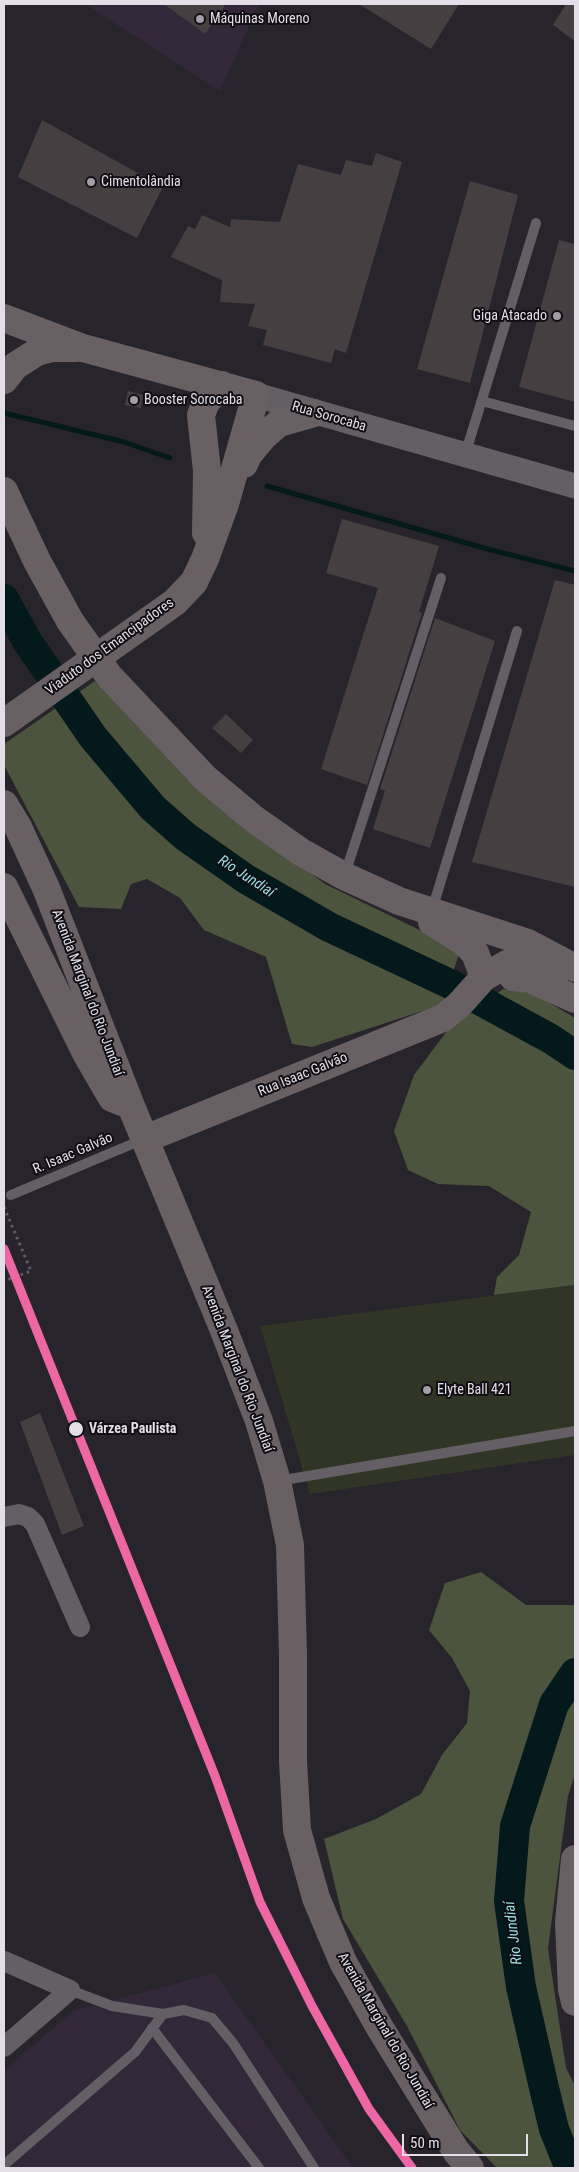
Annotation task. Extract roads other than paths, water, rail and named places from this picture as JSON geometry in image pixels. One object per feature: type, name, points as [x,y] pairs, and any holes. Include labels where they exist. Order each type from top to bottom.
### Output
[{"type":"main road","points":[[4,318],[83,348]]},
{"type":"main road","points":[[4,380],[15,366],[37,352],[52,348],[83,348]]},
{"type":"main road","name":"Rua Sorocaba","points":[[83,348],[256,395]]},
{"type":"main road","points":[[154,366],[170,379],[201,414]]},
{"type":"main road","points":[[205,559],[208,471],[201,414],[206,402],[222,385]]},
{"type":"main road","points":[[225,504],[256,395]]},
{"type":"main road","points":[[225,504],[248,455],[264,436],[280,424],[314,413]]},
{"type":"main road","points":[[4,491],[37,561],[70,621],[115,682],[212,784],[254,819],[301,852],[344,876],[400,901],[528,943],[575,968]]},
{"type":"main road","name":"Viaduto dos Emancipadores","points":[[4,723],[174,602],[194,582],[205,559],[225,504]]},
{"type":"main road","name":"Avenida Marginal do Rio Jundiaí","points":[[4,804],[18,827],[46,888],[130,1106],[227,1337],[259,1421],[277,1481],[290,1545],[293,1761],[297,1830],[316,1898],[343,1962],[380,2028],[446,2135],[470,2168]]},
{"type":"main road","points":[[4,887],[87,1055],[112,1098],[130,1106]]},
{"type":"main road","points":[[400,901],[464,942],[476,953],[480,981],[530,979],[575,999]]},
{"type":"main road","name":"Rua Isaac Galvão","points":[[145,1139],[443,1018],[480,981],[507,964],[523,962],[575,973]]},
{"type":"main road","points":[[575,1859],[569,1922],[572,1989],[575,2002]]},
{"type":"street","name":"Rua Sorocaba","points":[[256,395],[575,486]]},
{"type":"street","points":[[4,1517],[18,1514],[28,1517],[35,1524],[80,1627]]},
{"type":"street","points":[[4,1961],[70,1990],[4,2047]]},
{"type":"lane","points":[[465,456],[536,224]]},
{"type":"lane","points":[[482,401],[575,426]]},
{"type":"lane","points":[[344,876],[440,578]]},
{"type":"lane","points":[[431,911],[517,631]]},
{"type":"lane","name":"R. Isaac Galvão","points":[[11,1195],[145,1139]]},
{"type":"lane","points":[[277,1481],[575,1431]]},
{"type":"lane","points":[[70,1990],[112,2006],[162,2014],[184,2010],[212,2018],[233,2043],[314,2168]]},
{"type":"lane","points":[[4,2165],[135,2052],[162,2014]]},
{"type":"lane","points":[[152,2028],[259,2168]]},
{"type":"waterway","points":[[4,413],[124,442],[170,458]]},
{"type":"waterway","points":[[267,486],[491,550],[575,571]]},
{"type":"waterway","name":"Rio Jundiaí","points":[[4,599],[27,641],[93,737],[153,808],[186,837],[246,879],[329,927],[450,984],[551,1039],[575,1055]]},
{"type":"waterway","name":"Rio Jundiaí","points":[[573,2168],[568,2164],[554,2129],[545,2092],[521,1987],[509,1901],[515,1826],[554,1704],[575,1673]]},
{"type":"place","name":"Máquinas Moreno","points":[[200,19]]},
{"type":"place","name":"Cimentolândia","points":[[91,182]]},
{"type":"place","name":"Giga Atacado","points":[[557,316]]},
{"type":"place","name":"Booster Sorocaba","points":[[134,400]]},
{"type":"place","name":"Elyte Ball 421","points":[[427,1390]]},
{"type":"place","name":"Várzea Paulista","points":[[76,1429]]}]
